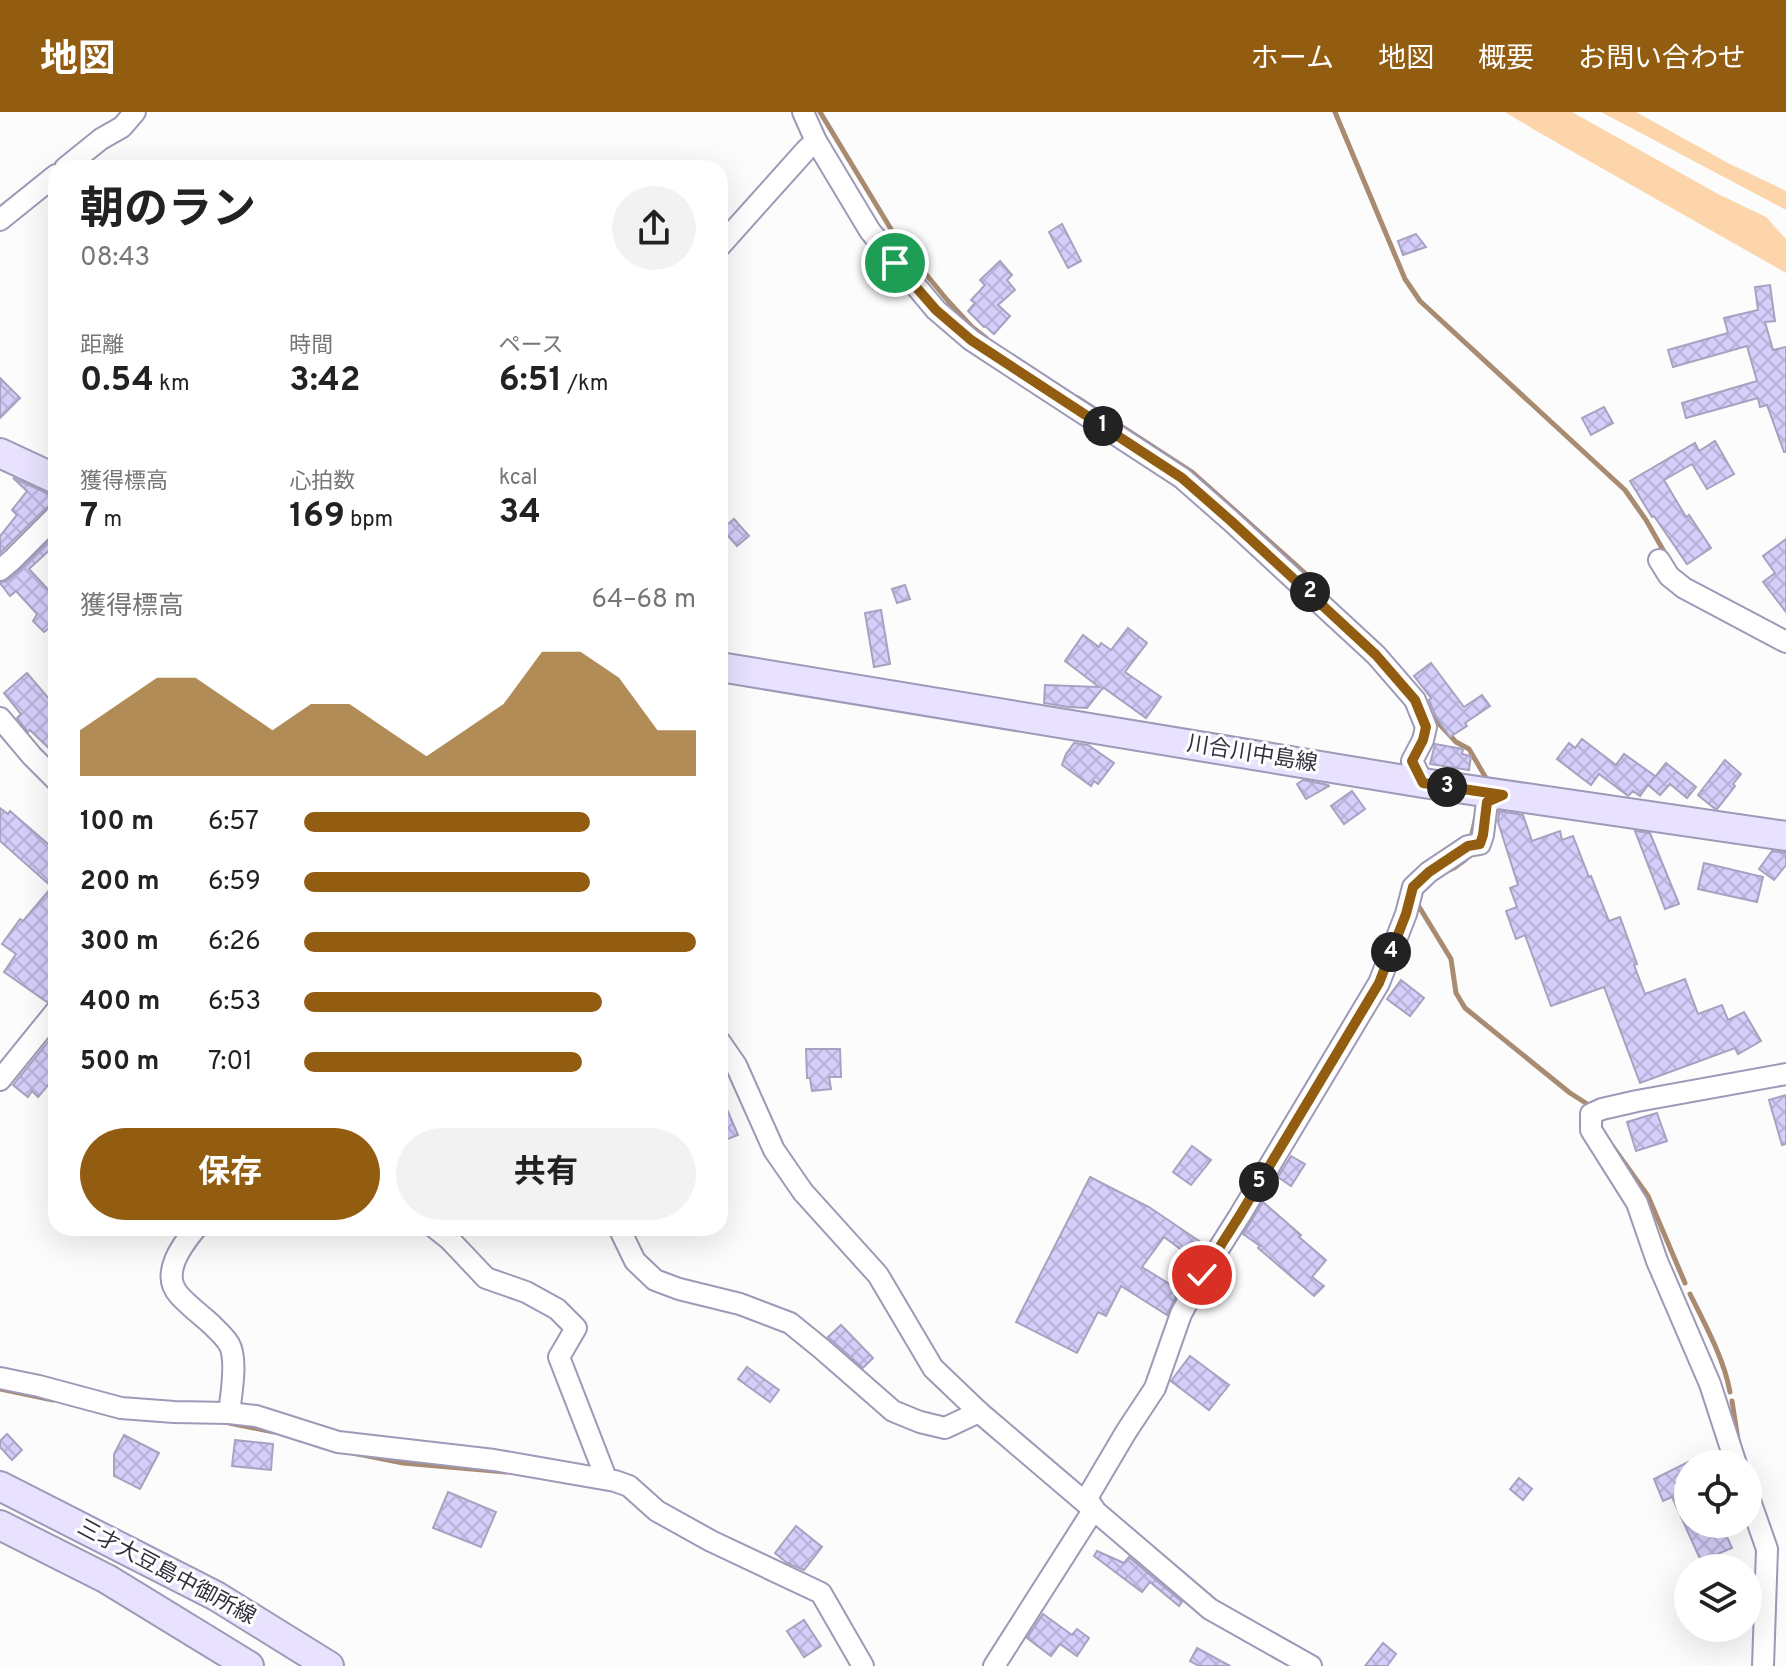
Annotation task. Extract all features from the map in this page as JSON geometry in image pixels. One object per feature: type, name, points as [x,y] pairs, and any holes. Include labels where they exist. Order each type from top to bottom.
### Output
[{"type":"main road","points":[[0,453],[48,475]]},
{"type":"main road","name":"川合川中島線","points":[[728,668],[1423,783],[1786,836]]},
{"type":"main road","name":"三才大豆島中御所線","points":[[0,1486],[216,1596],[329,1666]]},
{"type":"main road","name":"三才大豆島中御所線","points":[[0,1525],[107,1579],[249,1666]]},
{"type":"street","points":[[75,160],[122,127],[135,112]]},
{"type":"street","points":[[803,112],[816,141],[870,231],[936,310],[971,340],[1182,478],[1376,655],[1415,700],[1426,727],[1412,761],[1423,783]]},
{"type":"street","points":[[728,237],[816,141]]},
{"type":"street","points":[[0,220],[48,181]]},
{"type":"street","points":[[0,570],[48,524]]},
{"type":"street","points":[[1659,560],[1669,576],[1684,588],[1786,642]]},
{"type":"street","points":[[0,718],[48,772]]},
{"type":"street","points":[[1094,1509],[1087,1498],[1155,1388],[1181,1314],[1202,1275],[1379,983],[1406,914],[1413,887],[1429,872],[1468,846],[1480,844],[1487,802],[1503,795]]},
{"type":"street","points":[[0,1080],[48,1021]]},
{"type":"street","points":[[728,1054],[774,1150],[803,1192],[878,1275],[933,1368],[979,1412],[1210,1609],[1311,1666]]},
{"type":"street","points":[[1731,1450],[1710,1384],[1657,1261],[1637,1203],[1591,1130],[1591,1114],[1786,1074]]},
{"type":"street","points":[[189,1236],[181,1246],[171,1275],[177,1293],[231,1345],[234,1374],[229,1413]]},
{"type":"street","points":[[445,1236],[486,1278],[526,1292],[557,1309],[576,1328],[559,1357],[606,1478]]},
{"type":"street","points":[[623,1236],[635,1261],[655,1280],[740,1304],[790,1323],[893,1411],[945,1428],[979,1412]]},
{"type":"street","points":[[0,1378],[121,1408],[256,1416],[338,1442],[494,1460],[606,1478],[629,1486],[657,1511],[711,1541],[821,1593],[863,1666]]},
{"type":"street","points":[[994,1666],[1094,1509]]},
{"type":"street","points":[[1762,1535],[1767,1549],[1763,1666]]},
{"type":"shaded area","points":[[1505,112],[1572,112],[1718,194],[1766,217],[1786,239],[1786,273],[1533,129]]},
{"type":"shaded area","points":[[1601,112],[1636,112],[1786,191],[1786,210]]},
{"type":"building","points":[[1062,224],[1081,261],[1068,268],[1049,232]]},
{"type":"building","points":[[1416,234],[1426,247],[1403,255],[1398,241]]},
{"type":"building","points":[[1000,261],[1012,275],[1007,280],[1015,290],[998,305],[1010,316],[994,334],[968,311],[975,303],[971,300],[985,285],[980,280]]},
{"type":"building","points":[[1770,285],[1775,321],[1765,322],[1773,350],[1786,347],[1786,452],[1767,405],[1760,407],[1758,398],[1686,418],[1682,403],[1757,381],[1747,346],[1673,367],[1668,350],[1728,333],[1724,318],[1758,310],[1755,287]]},
{"type":"building","points":[[0,378],[20,398],[0,418]]},
{"type":"building","points":[[1604,407],[1613,423],[1591,435],[1582,418]]},
{"type":"building","points":[[1715,441],[1734,474],[1707,489],[1692,464],[1664,480],[1686,517],[1689,515],[1711,548],[1687,564],[1630,481],[1695,443],[1699,451]]},
{"type":"building","points":[[13,478],[48,494],[48,507],[0,553],[0,536],[17,515],[12,510],[27,491]]},
{"type":"building","points":[[734,519],[749,536],[737,546],[728,536],[728,524]]},
{"type":"building","points":[[1786,539],[1786,612],[1763,582],[1775,573],[1763,556]]},
{"type":"building","points":[[48,542],[48,551],[29,569],[48,589],[48,629],[44,632],[33,621],[37,614],[16,591],[10,596],[0,583],[20,570]]},
{"type":"building","points":[[905,585],[910,599],[897,603],[892,589]]},
{"type":"building","points":[[881,610],[890,664],[874,667],[865,613]]},
{"type":"building","points":[[1128,628],[1147,643],[1125,672],[1161,697],[1146,718],[1104,688],[1087,708],[1044,703],[1045,685],[1099,687],[1065,661],[1083,635],[1099,647],[1101,643],[1111,650]]},
{"type":"building","points":[[1431,663],[1464,707],[1482,695],[1490,706],[1450,737],[1436,717],[1429,700],[1431,698],[1414,676]]},
{"type":"building","points":[[27,673],[48,698],[48,747],[30,730],[28,732],[17,718],[21,714],[4,693]]},
{"type":"building","points":[[1582,739],[1616,765],[1624,754],[1655,776],[1650,783],[1666,763],[1696,787],[1687,798],[1670,784],[1660,795],[1648,785],[1640,796],[1633,791],[1628,796],[1599,774],[1591,785],[1557,759],[1569,743],[1575,748]]},
{"type":"building","points":[[1074,743],[1088,745],[1114,763],[1098,784],[1094,781],[1091,786],[1062,765]]},
{"type":"building","points":[[1435,744],[1463,749],[1462,754],[1471,756],[1469,770],[1430,764]]},
{"type":"building","points":[[1725,760],[1741,774],[1717,809],[1698,795]]},
{"type":"building","points":[[1303,780],[1329,786],[1306,799],[1297,784]]},
{"type":"building","points":[[1352,791],[1365,809],[1344,824],[1331,806]]},
{"type":"building","points":[[0,808],[8,814],[10,811],[48,844],[48,883],[0,841]]},
{"type":"building","points":[[1499,811],[1523,815],[1532,841],[1560,831],[1562,840],[1573,836],[1609,921],[1620,917],[1645,994],[1685,979],[1698,1014],[1722,1005],[1728,1020],[1744,1012],[1761,1041],[1738,1054],[1735,1048],[1640,1083],[1604,987],[1551,1006],[1525,935],[1516,939],[1506,911],[1517,907],[1510,888],[1518,885],[1498,822]]},
{"type":"building","points":[[1635,831],[1650,833],[1679,904],[1665,909]]},
{"type":"building","points":[[1772,851],[1786,853],[1786,865],[1774,880],[1759,869]]},
{"type":"building","points":[[1704,863],[1763,877],[1757,902],[1698,889]]},
{"type":"building","points":[[48,892],[47,1002],[4,972],[16,954],[2,944],[20,919],[23,921]]},
{"type":"building","points":[[1401,980],[1424,998],[1410,1016],[1387,999]]},
{"type":"building","points":[[48,1042],[48,1085],[38,1097],[32,1091],[28,1097],[13,1085]]},
{"type":"building","points":[[806,1049],[840,1049],[841,1077],[829,1077],[831,1089],[812,1091],[810,1078],[807,1078]]},
{"type":"building","points":[[1786,1095],[1786,1144],[1782,1145],[1769,1100]]},
{"type":"building","points":[[728,1112],[738,1135],[728,1139]]},
{"type":"building","points":[[1657,1113],[1667,1141],[1636,1151],[1627,1122]]},
{"type":"building","points":[[1192,1146],[1211,1160],[1191,1185],[1173,1172]]},
{"type":"building","points":[[1291,1156],[1305,1164],[1291,1186],[1278,1177]]},
{"type":"building","points":[[1090,1177],[1149,1207],[1205,1245],[1194,1259],[1164,1237],[1142,1267],[1179,1290],[1167,1315],[1121,1286],[1106,1316],[1098,1312],[1077,1353],[1016,1322]]},
{"type":"building","points":[[1263,1202],[1326,1260],[1312,1277],[1324,1286],[1314,1296],[1243,1234]]},
{"type":"building","points":[[841,1325],[873,1358],[863,1368],[828,1337]]},
{"type":"building","points":[[1190,1356],[1229,1385],[1209,1410],[1171,1381]]},
{"type":"building","points":[[747,1367],[779,1390],[770,1402],[738,1379]]},
{"type":"building","points":[[7,1434],[22,1450],[12,1460],[0,1447],[0,1441]]},
{"type":"building","points":[[124,1435],[159,1453],[140,1489],[114,1476],[114,1454]]},
{"type":"building","points":[[235,1440],[273,1444],[271,1470],[232,1466]]},
{"type":"building","points":[[1674,1469],[1674,1501],[1672,1497],[1663,1501],[1654,1479]]},
{"type":"building","points":[[1519,1478],[1532,1489],[1523,1500],[1510,1489]]},
{"type":"building","points":[[448,1492],[496,1512],[481,1547],[433,1528]]},
{"type":"building","points":[[796,1526],[822,1547],[804,1570],[787,1563],[775,1553]]},
{"type":"building","points":[[1691,1538],[1727,1538],[1732,1548],[1718,1554],[1698,1554]]},
{"type":"building","points":[[1097,1551],[1124,1563],[1129,1557],[1182,1602],[1179,1606],[1150,1582],[1142,1592],[1094,1556]]},
{"type":"building","points":[[1043,1614],[1072,1635],[1077,1629],[1089,1638],[1077,1656],[1060,1644],[1051,1656],[1027,1638]]},
{"type":"building","points":[[804,1620],[821,1646],[804,1657],[787,1631]]},
{"type":"building","points":[[1383,1643],[1396,1654],[1387,1666],[1365,1666]]},
{"type":"building","points":[[1197,1648],[1230,1666],[1199,1666],[1190,1661]]},
{"type":"waterway","points":[[820,112],[897,239],[948,301],[986,338]]},
{"type":"waterway","points":[[1335,112],[1405,279],[1420,301],[1625,490],[1666,555]]},
{"type":"waterway","points":[[1078,398],[1192,472],[1326,595]]},
{"type":"waterway","points":[[1430,714],[1456,742],[1469,749],[1486,778]]},
{"type":"waterway","points":[[1472,834],[1476,816]]},
{"type":"waterway","points":[[1447,871],[1465,860]]},
{"type":"waterway","points":[[1419,899],[1418,905],[1451,959],[1456,993],[1465,1008],[1570,1093],[1592,1107]]},
{"type":"waterway","points":[[1613,1147],[1648,1196],[1685,1283]]},
{"type":"waterway","points":[[1690,1294],[1719,1354],[1730,1392]]},
{"type":"waterway","points":[[0,1389],[53,1400]]},
{"type":"waterway","points":[[1732,1401],[1738,1440]]},
{"type":"waterway","points":[[229,1423],[274,1432]]},
{"type":"waterway","points":[[353,1453],[403,1463],[506,1472]]},
{"type":"route","points":[[895,263],[936,310],[971,340],[1182,478],[1376,655],[1415,700],[1426,727],[1412,761],[1423,783],[1503,795],[1487,802],[1480,844],[1468,846],[1429,872],[1413,887],[1406,914],[1379,983],[1202,1275]]}]
